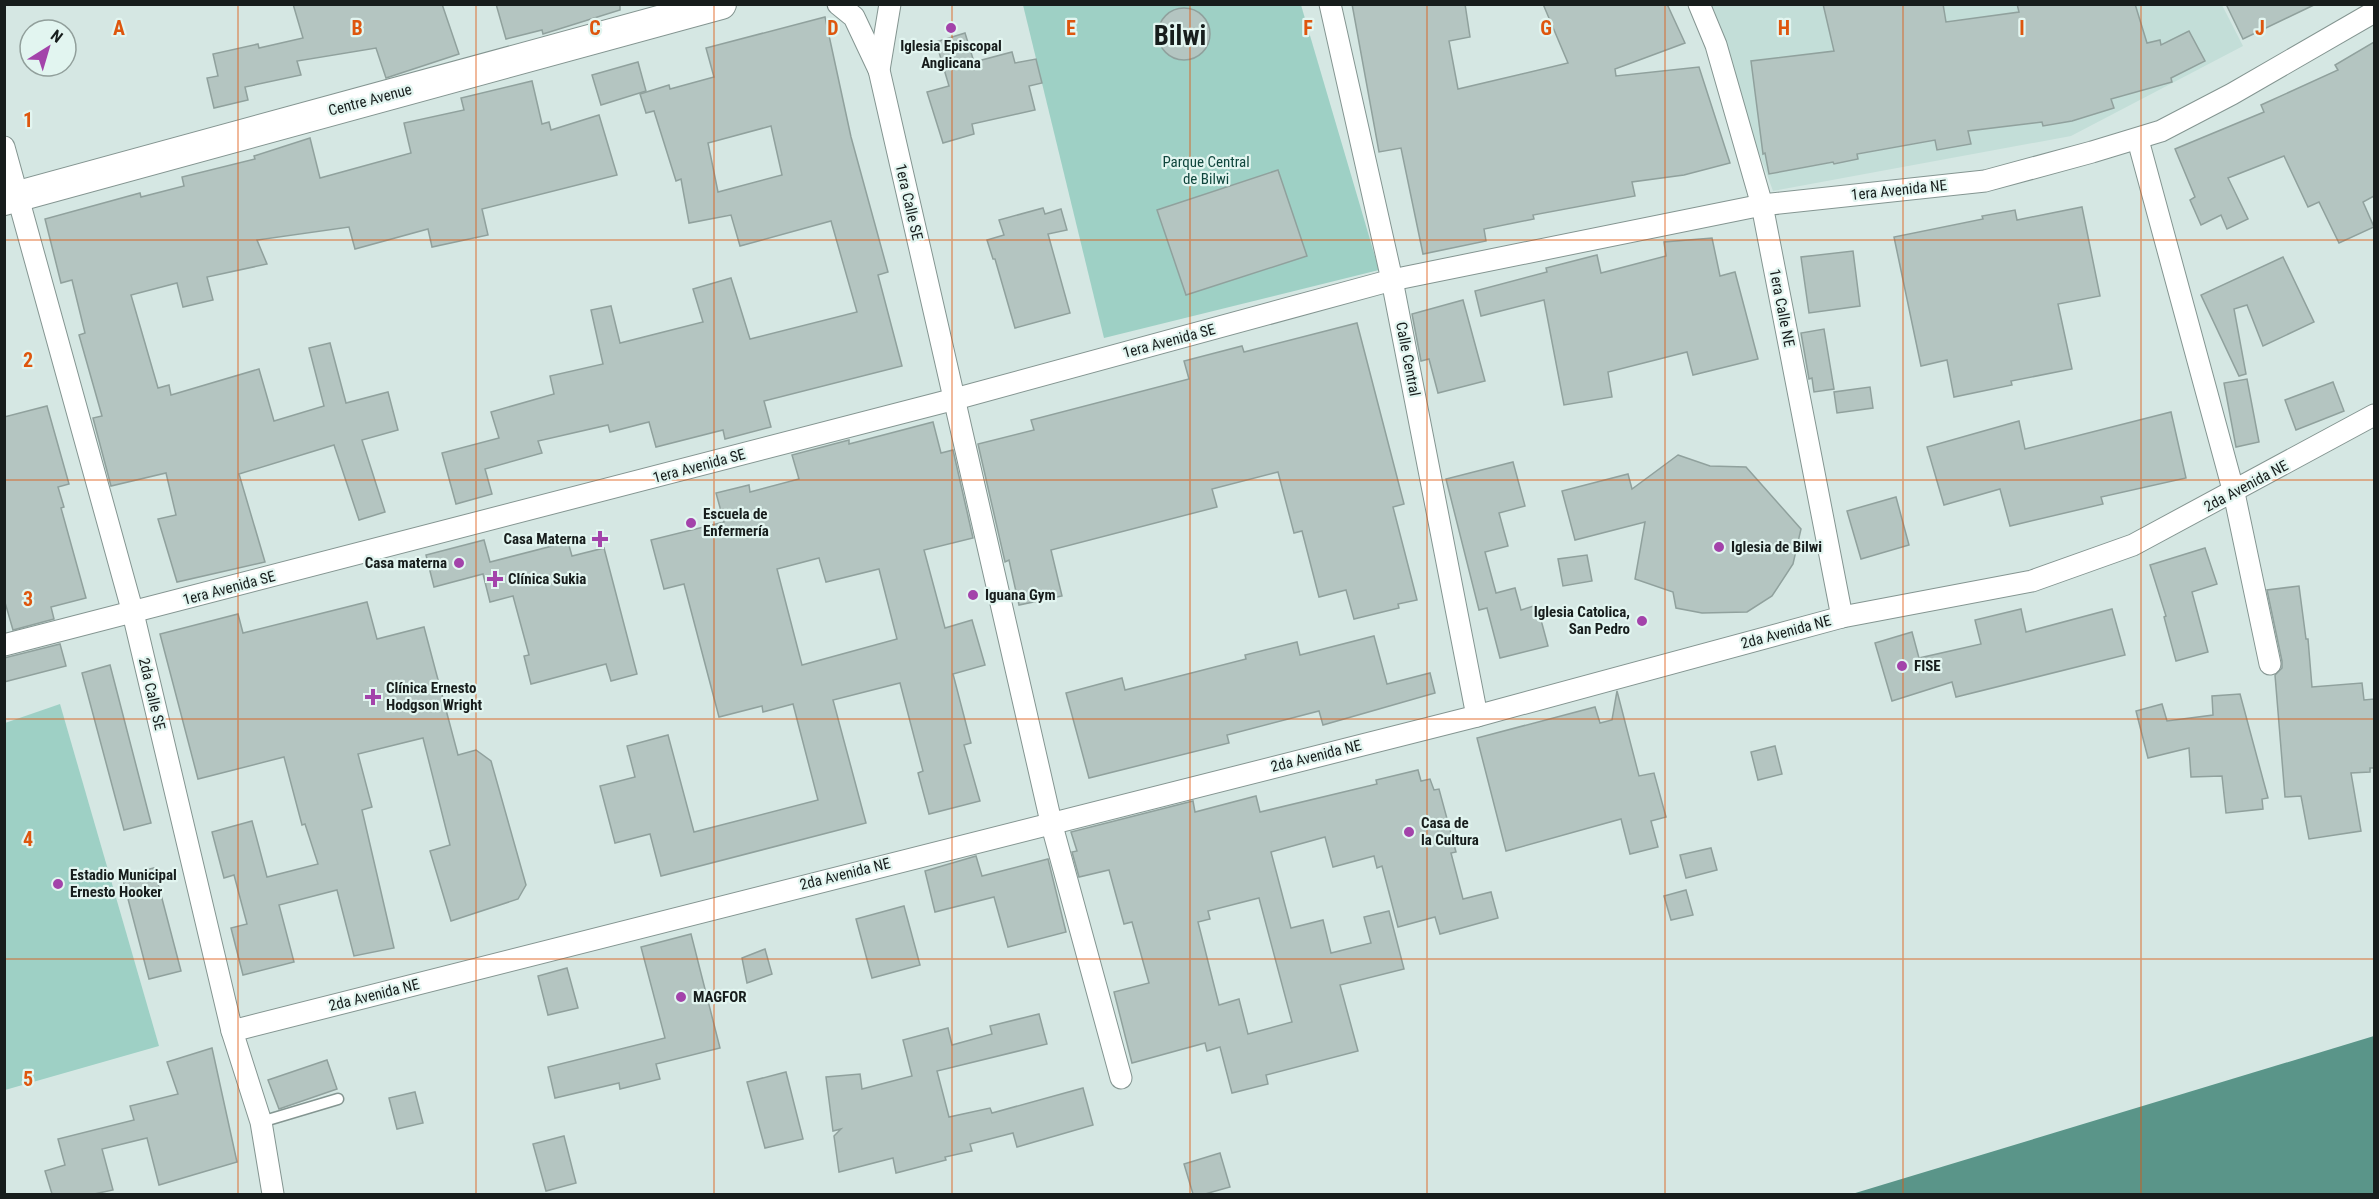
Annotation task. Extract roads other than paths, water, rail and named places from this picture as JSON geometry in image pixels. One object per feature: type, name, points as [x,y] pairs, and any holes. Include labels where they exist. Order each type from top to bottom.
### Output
[{"type":"street","name":"Centre Avenue","points":[[12,198],[721,4]]},
{"type":"street","points":[[838,4],[854,17],[879,70]]},
{"type":"street","name":"1era Calle SE","points":[[890,4],[879,70],[1051,822],[1121,1078]]},
{"type":"street","name":"Calle Central","points":[[1330,4],[1392,280],[1478,716]]},
{"type":"street","name":"1era Calle NE","points":[[1699,4],[1716,45],[1762,205],[1842,617]]},
{"type":"street","name":"1era Avenida NE","points":[[1392,280],[1762,205],[1985,181],[2138,140],[2232,94],[2374,12]]},
{"type":"street","points":[[2138,140],[2234,493],[2270,664]]},
{"type":"street","name":"2da Calle SE","points":[[4,147],[12,198],[133,613],[232,1031],[261,1122],[273,1194]]},
{"type":"street","name":"1era Avenida SE","points":[[4,645],[955,399],[1392,280]]},
{"type":"street","name":"2da Avenida NE","points":[[232,1031],[1051,822],[1478,716],[1842,617],[2032,580],[2133,545],[2234,493],[2374,415]]},
{"type":"lane","points":[[261,1122],[338,1099]]},
{"type":"place","name":"Iglesia Episcopal Anglicana","points":[[951,28]]},
{"type":"place","name":"Escuela de Enfermería","points":[[691,523]]},
{"type":"place","name":"Casa Materna","points":[[600,539]]},
{"type":"place","name":"Iglesia de Bilwi","points":[[1719,547]]},
{"type":"place","name":"Casa materna","points":[[459,563]]},
{"type":"place","name":"Clínica Sukia","points":[[495,579]]},
{"type":"place","name":"Iguana Gym","points":[[973,595]]},
{"type":"place","name":"Iglesia Catolica, San Pedro","points":[[1642,621]]},
{"type":"place","name":"FISE","points":[[1902,666]]},
{"type":"place","name":"Clínica Ernesto Hodgson Wright","points":[[373,697]]},
{"type":"place","name":"Casa de la Cultura","points":[[1409,832]]},
{"type":"place","name":"Estadio Municipal Ernesto Hooker","points":[[58,884]]},
{"type":"place","name":"MAGFOR","points":[[681,997]]},
{"type":"district","name":"Bilwi","points":[[1180,36]]},
{"type":"park label","name":"Parque Central de Bilwi","points":[[1206,170]]}]
